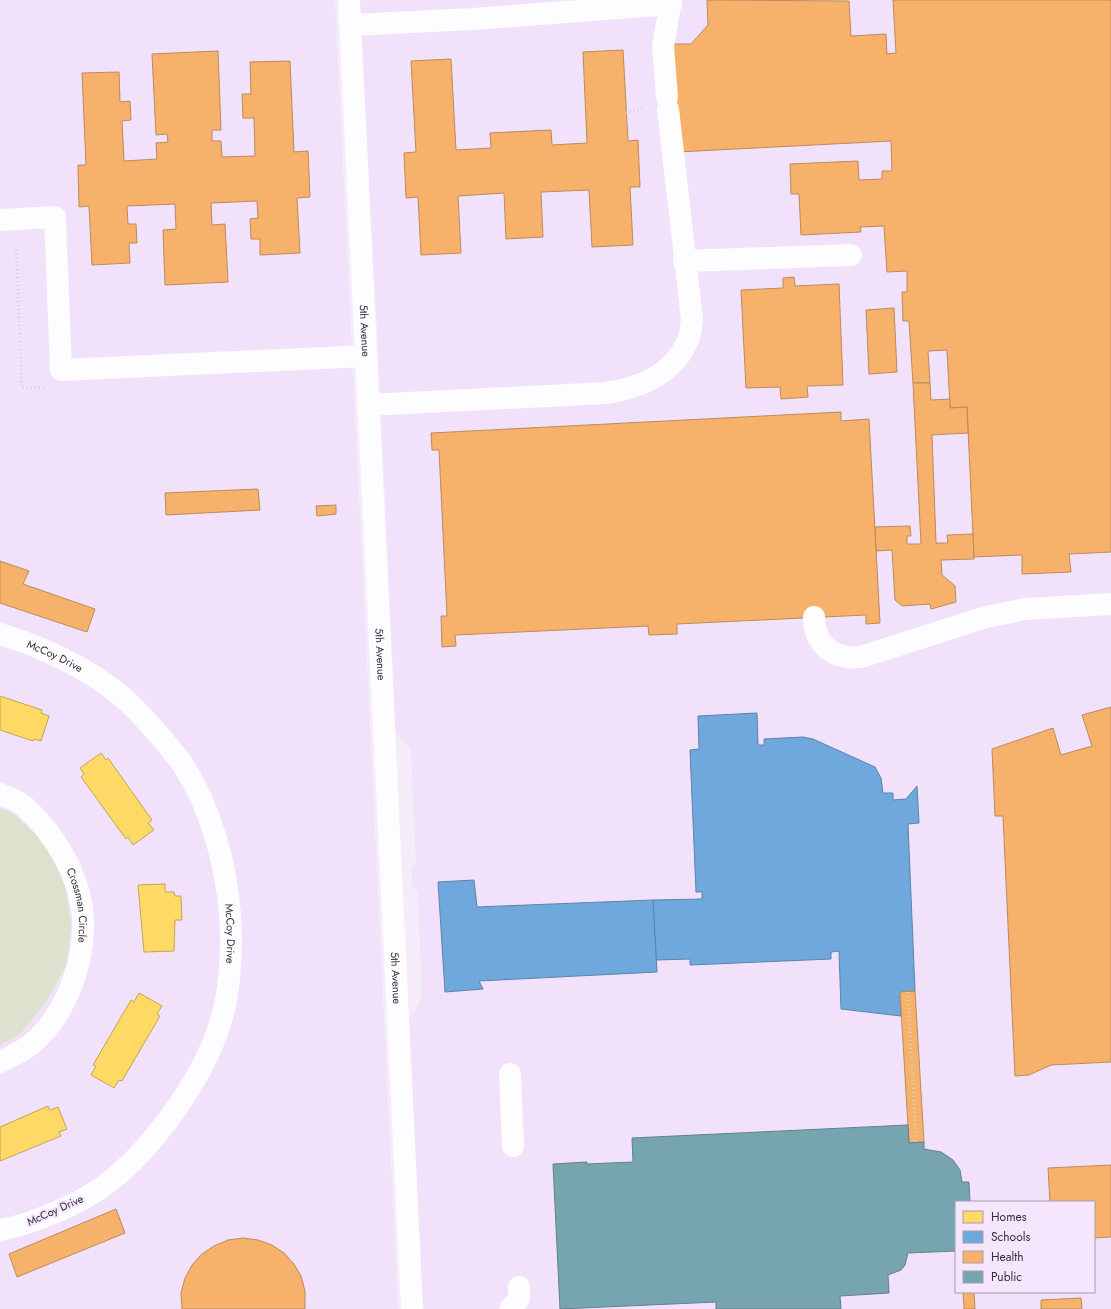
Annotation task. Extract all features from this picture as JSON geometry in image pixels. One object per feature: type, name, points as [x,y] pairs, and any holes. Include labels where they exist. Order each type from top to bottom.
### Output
[{"type":"street","name":"5th Avenue","points":[[349,0],[412,1309]]},
{"type":"street","points":[[350,25],[473,19],[671,2],[663,46],[684,261],[692,319],[688,339],[677,358],[664,372],[646,383],[628,390],[605,393],[368,405]]},
{"type":"street","points":[[0,220],[55,217],[61,370],[366,356]]},
{"type":"street","points":[[684,261],[851,255]]},
{"type":"street","points":[[814,617],[814,625],[822,645],[830,652],[850,658],[861,657],[1006,612],[1111,604]]},
{"type":"street","name":"McCoy Drive","points":[[0,634],[50,652],[84,671],[120,695],[156,732],[183,764],[202,804],[218,845],[227,886],[231,931],[231,966],[225,1005],[212,1044],[171,1117],[141,1154],[104,1186],[63,1209],[16,1227],[0,1230]]},
{"type":"street","name":"Crossman Circle","points":[[0,794],[23,805],[45,828],[62,852],[77,887],[83,919],[81,950],[75,981],[61,1007],[46,1029],[29,1046],[0,1062]]},
{"type":"street","points":[[510,1074],[513,1146]]},
{"type":"street","points":[[510,1309],[519,1299],[519,1287]]},
{"type":"path","points":[[908,992],[916,1143]]},
{"type":"shaded area","points":[[0,0],[335,0],[398,1309],[0,1309]]},
{"type":"shaded area","points":[[359,0],[1111,0],[1111,1309],[423,1309],[409,1019],[422,999],[418,891],[412,886],[412,869],[416,863],[411,750],[396,733],[377,329]]},
{"type":"green space","points":[[0,808],[15,815],[44,842],[64,882],[71,925],[67,963],[47,1001],[20,1034],[0,1045]]},
{"type":"building: Homes","points":[[0,696],[42,710],[41,713],[49,716],[41,741],[34,739],[33,741],[0,730]]},
{"type":"building: Homes","points":[[101,753],[106,760],[108,758],[152,820],[148,823],[154,830],[133,845],[128,837],[126,839],[81,777],[84,774],[80,768]]},
{"type":"building: Homes","points":[[165,884],[165,892],[174,892],[175,896],[181,896],[182,920],[175,920],[174,951],[144,952],[138,885]]},
{"type":"building: Homes","points":[[139,993],[162,1006],[157,1014],[160,1016],[122,1081],[119,1080],[114,1088],[91,1075],[96,1066],[93,1065],[131,1000],[134,1002]]},
{"type":"building: Homes","points":[[48,1106],[50,1110],[58,1107],[67,1129],[59,1132],[61,1136],[0,1161],[0,1127]]},
{"type":"building: Schools","points":[[757,713],[758,745],[764,745],[764,739],[803,737],[813,739],[875,767],[881,778],[883,793],[893,793],[893,800],[906,799],[917,786],[919,823],[908,824],[915,991],[900,992],[901,1016],[841,1009],[839,951],[831,952],[831,959],[690,965],[690,959],[656,960],[653,900],[702,899],[702,892],[696,892],[690,750],[699,749],[698,716]]},
{"type":"building: Schools","points":[[474,880],[477,907],[653,900],[657,972],[479,981],[483,989],[445,992],[438,882]]},
{"type":"building: Health","points":[[707,0],[849,1],[851,36],[886,34],[887,54],[896,53],[893,0],[1111,0],[1111,552],[1069,554],[1071,572],[1022,574],[1022,555],[974,557],[967,407],[950,408],[947,350],[928,351],[930,383],[913,383],[909,321],[903,321],[902,292],[907,292],[907,271],[887,272],[884,226],[860,227],[861,232],[801,235],[799,194],[791,194],[790,164],[858,161],[859,180],[882,179],[882,171],[892,171],[891,141],[678,152],[673,44],[691,44],[708,25]]},
{"type":"building: Health","points":[[623,50],[628,141],[638,140],[640,187],[630,187],[633,245],[592,247],[589,190],[541,192],[543,237],[506,239],[504,193],[458,196],[461,253],[421,255],[418,197],[406,198],[404,153],[416,152],[411,61],[451,59],[456,150],[491,148],[490,133],[551,130],[552,145],[587,143],[583,52]]},
{"type":"building: Health","points":[[218,51],[221,130],[212,130],[212,141],[221,141],[222,157],[255,156],[254,118],[243,118],[242,94],[251,94],[250,62],[290,61],[294,152],[308,151],[310,197],[297,198],[300,253],[260,255],[260,239],[251,239],[250,219],[258,218],[257,201],[211,203],[212,225],[225,224],[228,282],[165,285],[163,230],[176,229],[175,204],[127,206],[128,224],[136,224],[137,243],[129,243],[130,263],[92,265],[89,206],[79,207],[78,165],[86,165],[82,73],[119,72],[120,102],[130,101],[131,120],[122,121],[124,161],[157,159],[156,143],[168,142],[167,134],[156,135],[152,54]]},
{"type":"building: Health","points":[[794,277],[795,286],[839,284],[843,385],[807,386],[808,397],[781,399],[780,387],[746,388],[741,290],[783,288],[783,278]]},
{"type":"building: Health","points":[[894,308],[897,372],[869,374],[866,310]]},
{"type":"building: Health","points":[[913,383],[930,383],[931,400],[950,399],[950,408],[967,407],[968,433],[932,435],[936,543],[948,543],[947,535],[973,534],[974,559],[941,560],[942,575],[955,586],[956,602],[931,609],[930,604],[902,606],[895,600],[892,550],[876,551],[875,527],[910,526],[911,536],[907,536],[907,544],[921,544]]},
{"type":"building: Health","points":[[841,412],[841,421],[869,419],[880,623],[866,624],[866,615],[677,624],[677,634],[649,635],[648,626],[455,635],[456,646],[442,647],[441,616],[447,616],[439,450],[432,450],[431,433]]},
{"type":"building: Health","points":[[258,489],[260,510],[166,515],[165,493]]},
{"type":"building: Health","points":[[336,505],[336,514],[317,516],[316,506]]},
{"type":"building: Health","points":[[0,561],[29,571],[23,584],[95,609],[87,632],[0,603]]},
{"type":"building: Health","points":[[1111,707],[1111,1062],[1051,1065],[1029,1075],[1015,1076],[1003,816],[995,816],[992,749],[1053,728],[1061,755],[1092,746],[1082,715]]},
{"type":"building: Health","points":[[915,991],[924,1142],[909,1143],[900,992]]},
{"type":"building: Health","points":[[1111,1165],[1111,1237],[1095,1238],[1095,1201],[1050,1201],[1048,1168]]},
{"type":"building: Health","points":[[116,1209],[125,1233],[17,1277],[9,1254]]},
{"type":"building: Health","points":[[243,1238],[258,1240],[272,1245],[284,1253],[294,1264],[301,1276],[305,1291],[305,1309],[182,1309],[181,1293],[185,1278],[192,1265],[202,1254],[214,1246],[228,1240]]},
{"type":"building: Health","points":[[963,1293],[974,1293],[975,1309],[964,1309]]},
{"type":"building: Health","points":[[1081,1298],[1082,1309],[1041,1309],[1041,1300]]},
{"type":"building: Public","points":[[908,1125],[909,1143],[924,1142],[924,1149],[941,1152],[953,1160],[960,1170],[962,1182],[969,1182],[970,1201],[955,1201],[955,1251],[908,1253],[905,1265],[901,1270],[888,1275],[889,1293],[840,1296],[841,1309],[716,1309],[716,1302],[560,1309],[553,1164],[633,1162],[632,1138]]}]
